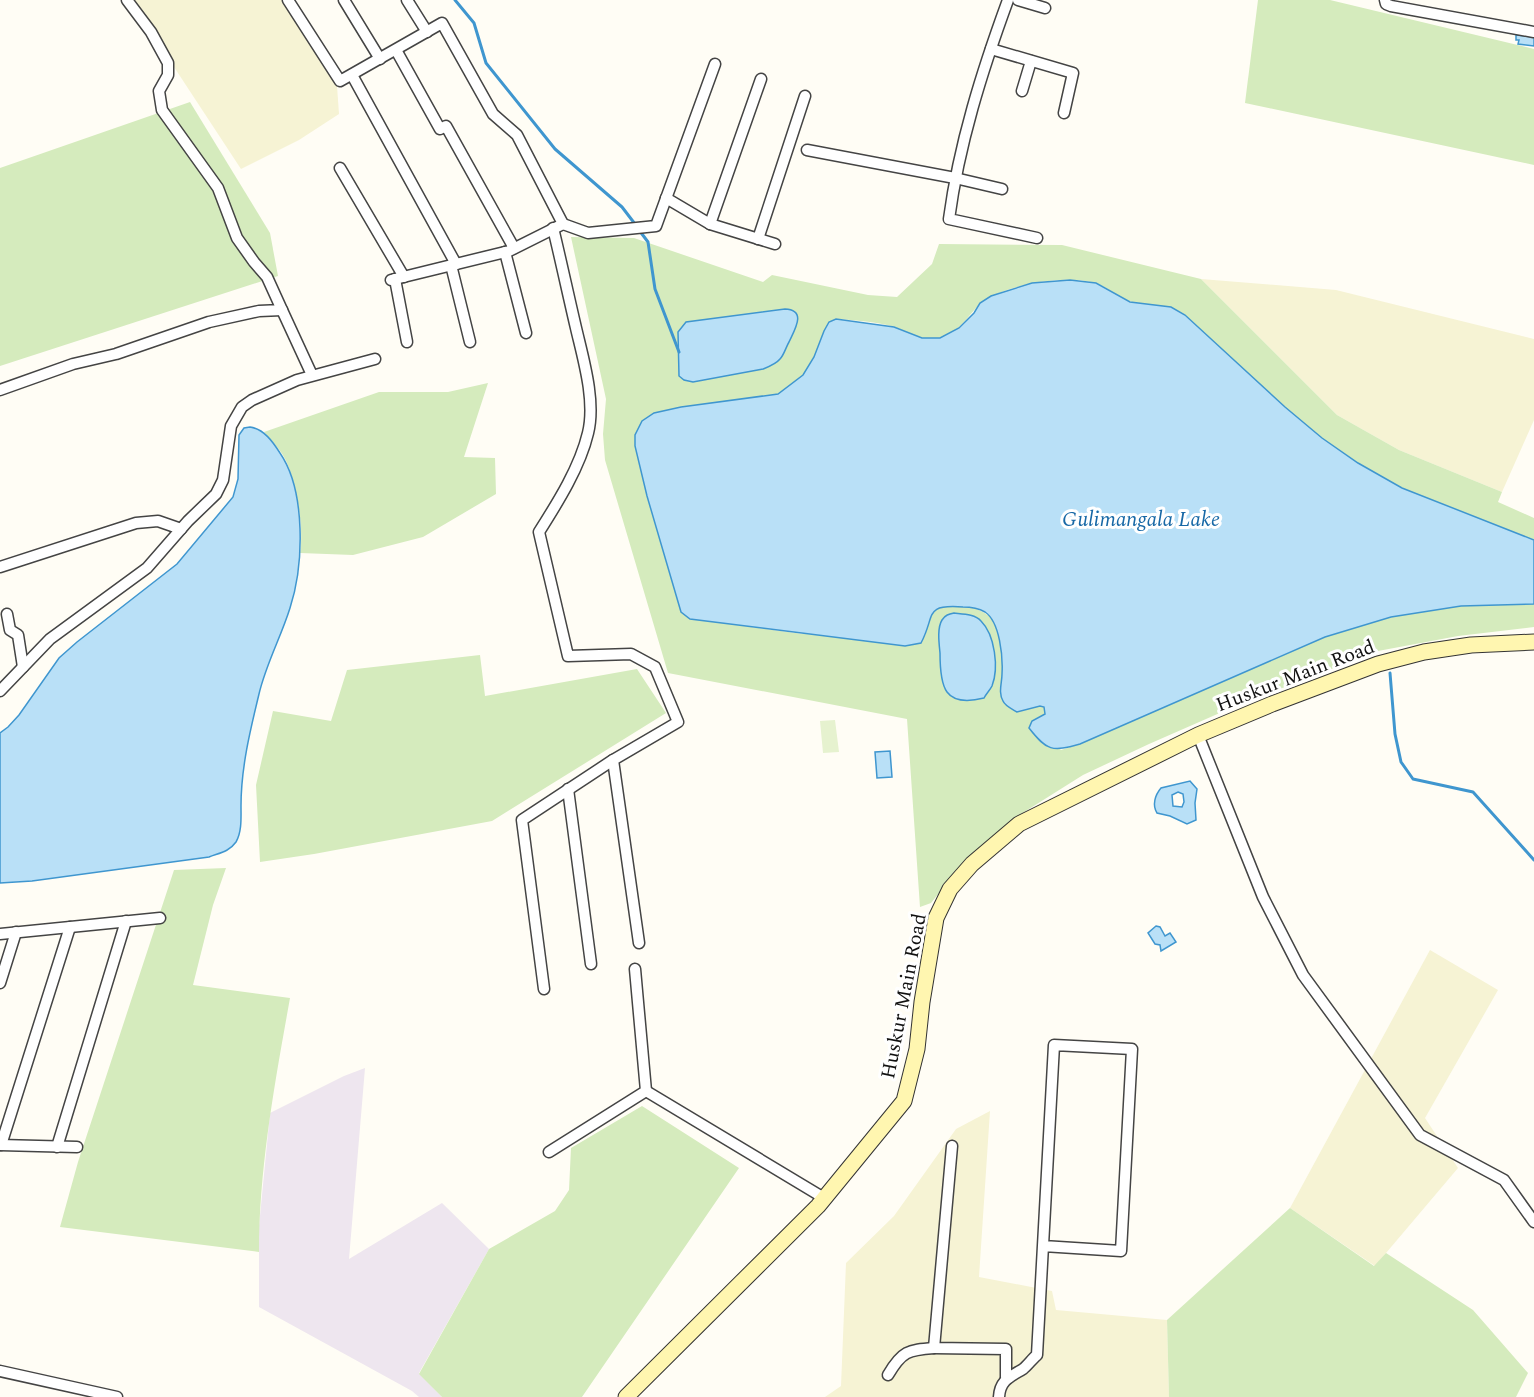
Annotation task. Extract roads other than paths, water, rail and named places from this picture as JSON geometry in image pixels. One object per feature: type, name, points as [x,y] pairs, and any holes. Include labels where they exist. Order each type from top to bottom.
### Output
[{"type":"main road","name":"Huskur Main Road","points":[[626,1397],[825,1198],[904,1101],[917,1049],[936,918],[950,889],[972,864],[1019,824],[1198,735],[1378,664],[1424,652],[1471,645],[1534,642]]},
{"type":"street","points":[[127,0],[151,32],[168,63],[168,75],[159,91],[162,110],[219,188],[237,238],[267,276],[312,375]]},
{"type":"street","points":[[288,0],[340,81],[442,23],[493,114],[517,135],[558,226],[585,367],[590,414],[589,432],[580,454],[561,495],[539,532],[568,656],[631,654],[655,667],[678,722],[613,760],[522,820],[544,989]]},
{"type":"street","points":[[344,0],[380,59]]},
{"type":"street","points":[[407,0],[427,32]]},
{"type":"street","points":[[1008,0],[973,105],[955,178],[949,219],[1037,238]]},
{"type":"street","points":[[1018,0],[1045,8]]},
{"type":"street","points":[[1385,0],[1386,4],[1391,6],[1534,32]]},
{"type":"street","points":[[991,49],[1073,73],[1064,113]]},
{"type":"street","points":[[396,50],[440,129],[446,126],[510,250],[526,333]]},
{"type":"street","points":[[1022,91],[1031,61]]},
{"type":"street","points":[[397,279],[510,250],[558,226],[588,233],[656,226],[715,64]]},
{"type":"street","points":[[352,75],[454,265],[470,342]]},
{"type":"street","points":[[710,224],[760,79]]},
{"type":"street","points":[[758,239],[804,96]]},
{"type":"street","points":[[807,150],[1002,189]]},
{"type":"street","points":[[340,168],[397,279],[407,342]]},
{"type":"street","points":[[666,198],[710,224],[775,244]]},
{"type":"street","points":[[0,390],[73,364],[116,354],[209,322],[259,311],[282,310]]},
{"type":"street","points":[[0,691],[50,639],[147,568],[181,529],[212,499],[220,488],[225,471],[231,426],[242,407],[259,397],[312,375],[375,359]]},
{"type":"street","points":[[0,567],[136,523],[158,520],[181,529]]},
{"type":"street","points":[[6,614],[10,630],[18,634],[23,667]]},
{"type":"street","points":[[1198,735],[1263,897],[1303,975],[1420,1135],[1504,1180],[1534,1222]]},
{"type":"street","points":[[613,760],[639,943]]},
{"type":"street","points":[[568,789],[591,964]]},
{"type":"street","points":[[0,934],[160,918]]},
{"type":"street","points":[[57,1146],[126,921]]},
{"type":"street","points":[[70,927],[1,1145],[76,1147]]},
{"type":"street","points":[[0,983],[16,932]]},
{"type":"street","points":[[635,969],[646,1091]]},
{"type":"street","points":[[1006,1377],[1024,1368],[1037,1355],[1042,1246],[1053,1045],[1132,1049],[1121,1251],[1042,1246]]},
{"type":"street","points":[[646,1091],[825,1198]]},
{"type":"street","points":[[549,1152],[646,1091]]},
{"type":"street","points":[[934,1348],[952,1146]]},
{"type":"street","points":[[888,1375],[903,1354],[912,1350],[1006,1349],[1006,1377],[999,1390],[999,1397]]},
{"type":"street","points":[[0,1371],[117,1397]]},
{"type":"water","points":[[1516,35],[1534,37],[1534,46],[1518,44],[1519,40],[1516,40]]},
{"type":"water","name":"Gulimangala Lake","points":[[1070,280],[1096,283],[1130,302],[1171,307],[1185,315],[1322,438],[1358,463],[1402,488],[1534,540],[1534,604],[1461,606],[1391,617],[1325,637],[1080,744],[1056,749],[1046,745],[1029,728],[1032,721],[1045,714],[1044,707],[1017,712],[1004,703],[1001,694],[1000,640],[990,617],[980,610],[968,607],[942,607],[933,613],[921,643],[905,646],[690,619],[681,612],[635,446],[635,435],[642,421],[654,413],[681,407],[778,394],[803,375],[814,357],[829,322],[836,319],[894,327],[922,338],[940,338],[959,328],[974,313],[980,303],[991,296],[1032,283]]},
{"type":"water","points":[[785,309],[796,313],[798,321],[783,355],[774,364],[763,369],[693,382],[679,376],[678,332],[686,322]]},
{"type":"water","points":[[244,428],[260,430],[268,437],[288,469],[298,507],[300,550],[295,591],[266,672],[252,722],[241,792],[240,829],[236,842],[227,850],[209,857],[32,881],[0,883],[0,733],[19,715],[59,658],[177,564],[233,497],[238,479],[239,435]]},
{"type":"water","points":[[954,613],[976,617],[990,635],[995,670],[992,686],[984,698],[960,700],[952,697],[943,685],[939,627],[944,617]]},
{"type":"water","points":[[890,751],[892,777],[877,778],[875,752]]},
{"type":"water","points":[[1190,781],[1197,789],[1196,820],[1187,824],[1157,813],[1155,800],[1161,788]],"holes":[[[1178,792],[1183,794],[1182,807],[1173,806],[1172,795]]]},
{"type":"water","points":[[1156,926],[1160,927],[1165,936],[1170,933],[1176,942],[1161,951],[1160,945],[1155,944],[1148,933]]},
{"type":"waterway","points":[[455,0],[474,23],[486,63],[555,149],[622,207],[635,224]]},
{"type":"waterway","points":[[639,230],[648,242],[655,289],[679,352]]},
{"type":"waterway","points":[[1390,673],[1395,734],[1401,762],[1413,779],[1473,792],[1534,860]]}]
